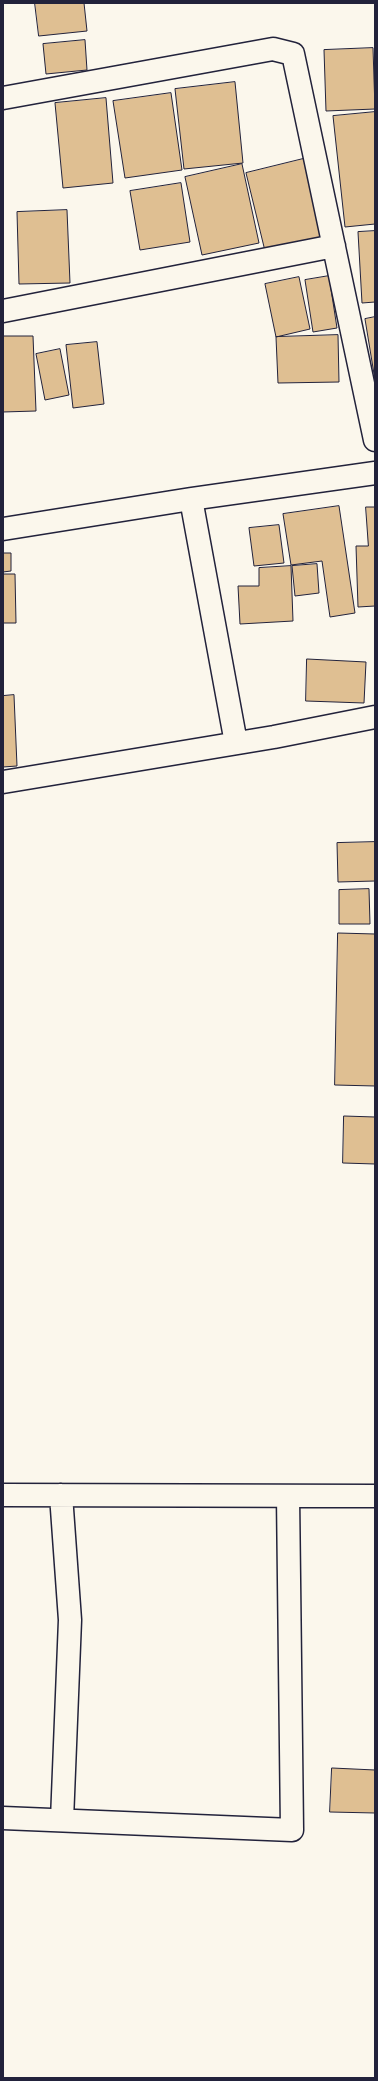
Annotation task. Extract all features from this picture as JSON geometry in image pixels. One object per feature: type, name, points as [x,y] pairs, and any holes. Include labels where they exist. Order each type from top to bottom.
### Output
[{"type":"street","points":[[3,98],[273,49],[293,54],[375,440]]},
{"type":"street","points":[[3,311],[334,246]]},
{"type":"street","points":[[3,529],[191,499],[375,473]]},
{"type":"street","points":[[191,499],[236,743]]},
{"type":"street","points":[[3,782],[274,738],[375,717]]},
{"type":"street","points":[[3,1494],[375,1496]]},
{"type":"street","points":[[61,1495],[70,1620],[62,1820]]},
{"type":"street","points":[[3,1818],[292,1830],[288,1496]]},
{"type":"building","points":[[35,3],[84,3],[87,31],[39,36]]},
{"type":"building","points":[[85,40],[87,70],[46,74],[43,44]]},
{"type":"building","points":[[373,48],[375,109],[326,111],[324,50]]},
{"type":"building","points":[[235,82],[243,163],[184,169],[175,89]]},
{"type":"building","points":[[171,93],[182,170],[125,178],[113,101]]},
{"type":"building","points":[[106,98],[113,183],[63,188],[55,103]]},
{"type":"building","points":[[375,112],[375,224],[345,227],[333,116]]},
{"type":"building","points":[[307,158],[326,237],[265,251],[246,173]]},
{"type":"building","points":[[242,164],[259,243],[202,255],[185,177]]},
{"type":"building","points":[[181,183],[190,242],[140,250],[130,191]]},
{"type":"building","points":[[67,210],[70,283],[19,284],[17,212]]},
{"type":"building","points":[[375,231],[375,302],[362,303],[358,232]]},
{"type":"building","points":[[329,276],[337,328],[313,332],[305,280]]},
{"type":"building","points":[[299,277],[310,329],[276,337],[265,284]]},
{"type":"building","points":[[375,317],[375,380],[365,319]]},
{"type":"building","points":[[338,335],[339,382],[278,383],[276,337]]},
{"type":"building","points":[[3,336],[33,336],[36,411],[3,412]]},
{"type":"building","points":[[97,342],[104,404],[73,408],[66,345]]},
{"type":"building","points":[[60,349],[69,395],[45,400],[36,354]]},
{"type":"building","points":[[339,506],[355,613],[330,617],[322,561],[291,565],[283,514]]},
{"type":"building","points":[[366,507],[375,507],[375,606],[358,607],[356,546],[368,546]]},
{"type":"building","points":[[279,525],[284,563],[254,566],[249,528]]},
{"type":"building","points":[[3,553],[11,553],[11,571],[3,572]]},
{"type":"building","points":[[317,564],[319,593],[295,596],[292,566]]},
{"type":"building","points":[[291,566],[293,621],[240,624],[238,586],[259,586],[259,568]]},
{"type":"building","points":[[3,574],[15,574],[16,623],[3,623]]},
{"type":"building","points":[[307,659],[366,662],[364,703],[306,701]]},
{"type":"building","points":[[14,695],[17,766],[3,767],[3,696]]},
{"type":"building","points":[[375,842],[375,881],[338,882],[337,843]]},
{"type":"building","points":[[369,889],[370,924],[339,924],[339,890]]},
{"type":"building","points":[[338,933],[375,934],[375,1086],[335,1085]]},
{"type":"building","points":[[344,1116],[375,1117],[375,1164],[343,1163]]},
{"type":"building","points":[[332,1768],[375,1770],[375,1813],[330,1812]]}]
